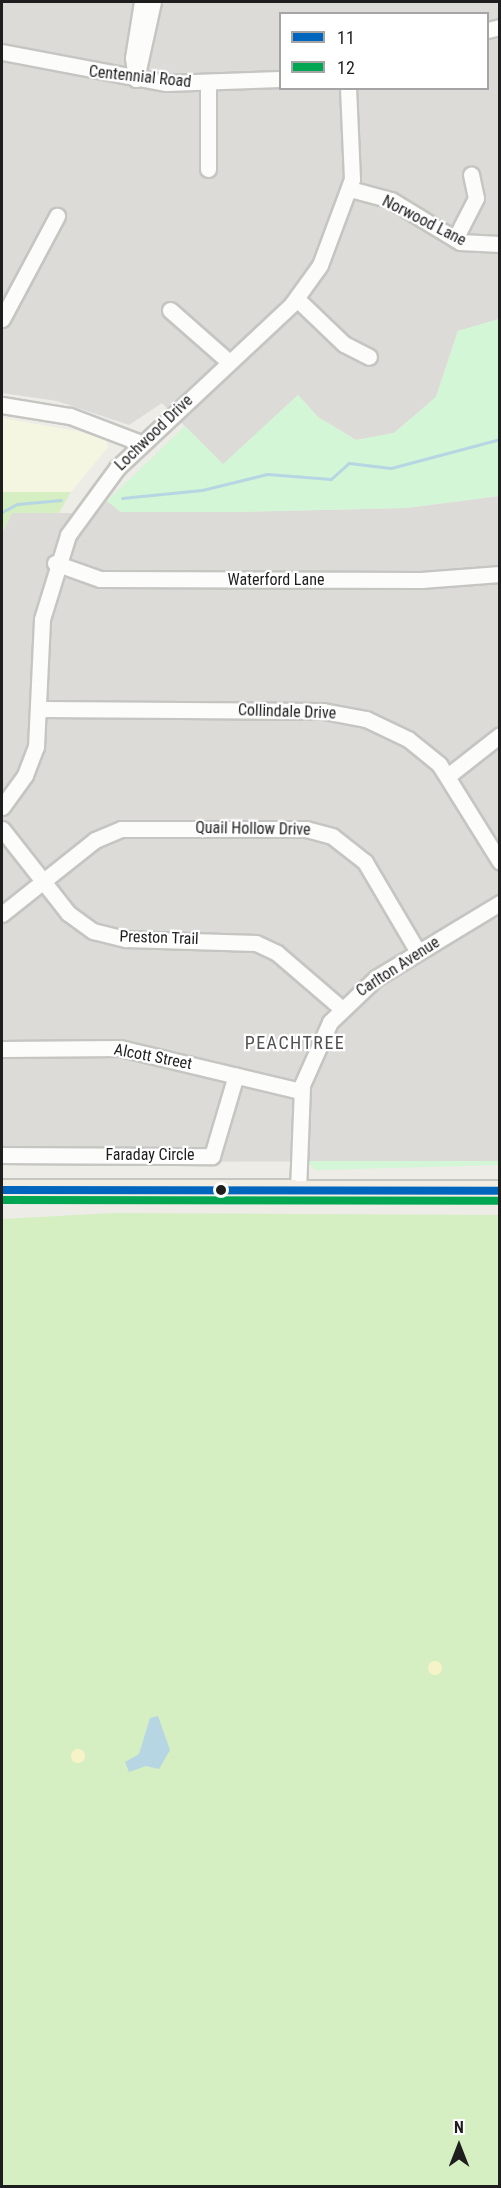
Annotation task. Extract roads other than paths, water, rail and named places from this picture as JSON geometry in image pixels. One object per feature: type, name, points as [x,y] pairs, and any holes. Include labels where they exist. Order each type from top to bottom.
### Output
[{"type":"main road","points":[[2,1190],[500,1191]]},
{"type":"street","points":[[136,79],[133,58],[142,2]]},
{"type":"street","points":[[136,79],[153,2]]},
{"type":"street","name":"Centennial Road","points":[[2,52],[136,79],[208,84],[279,79]]},
{"type":"street","points":[[208,84],[208,169]]},
{"type":"street","name":"Lochwood Drive","points":[[2,807],[32,760],[41,709],[40,636],[55,563],[81,512],[141,443],[297,299],[331,242],[350,189],[354,133],[348,90]]},
{"type":"street","points":[[455,239],[476,198],[471,175]]},
{"type":"street","name":"Norwood Lane","points":[[350,189],[391,200],[455,239],[474,246],[500,244]]},
{"type":"street","points":[[2,319],[57,216]]},
{"type":"street","points":[[297,299],[344,344],[369,357]]},
{"type":"street","points":[[170,310],[229,362]]},
{"type":"street","points":[[2,405],[70,416],[141,443]]},
{"type":"street","name":"Waterford Lane","points":[[55,563],[100,579],[421,580],[500,574]]},
{"type":"street","name":"Collindale Drive","points":[[41,709],[345,714],[408,739],[449,775],[500,862]]},
{"type":"street","points":[[449,775],[500,735]]},
{"type":"street","name":"Preston Trail","points":[[2,829],[68,913],[105,936],[241,940],[266,947],[341,1008]]},
{"type":"street","name":"Quail Hollow Drive","points":[[2,914],[95,840],[121,829],[318,831],[345,843],[365,862],[418,952]]},
{"type":"street","name":"Carlton Avenue","points":[[298,1191],[301,1091],[317,1043],[341,1008],[376,978],[500,903]]},
{"type":"street","name":"Alcott Street","points":[[2,1049],[120,1048],[301,1091]]},
{"type":"street","name":"Faraday Circle","points":[[2,1155],[212,1156],[236,1075]]},
{"type":"water","points":[[158,1716],[170,1750],[159,1769],[146,1766],[129,1772],[125,1762],[139,1754],[150,1718]]},
{"type":"waterway","points":[[122,498],[202,490],[267,474],[331,479],[349,463],[391,468],[500,439]]},
{"type":"waterway","points":[[2,512],[17,504],[61,500]]},
{"type":"district","name":"PEACHTREE","points":[[295,1043]]}]
